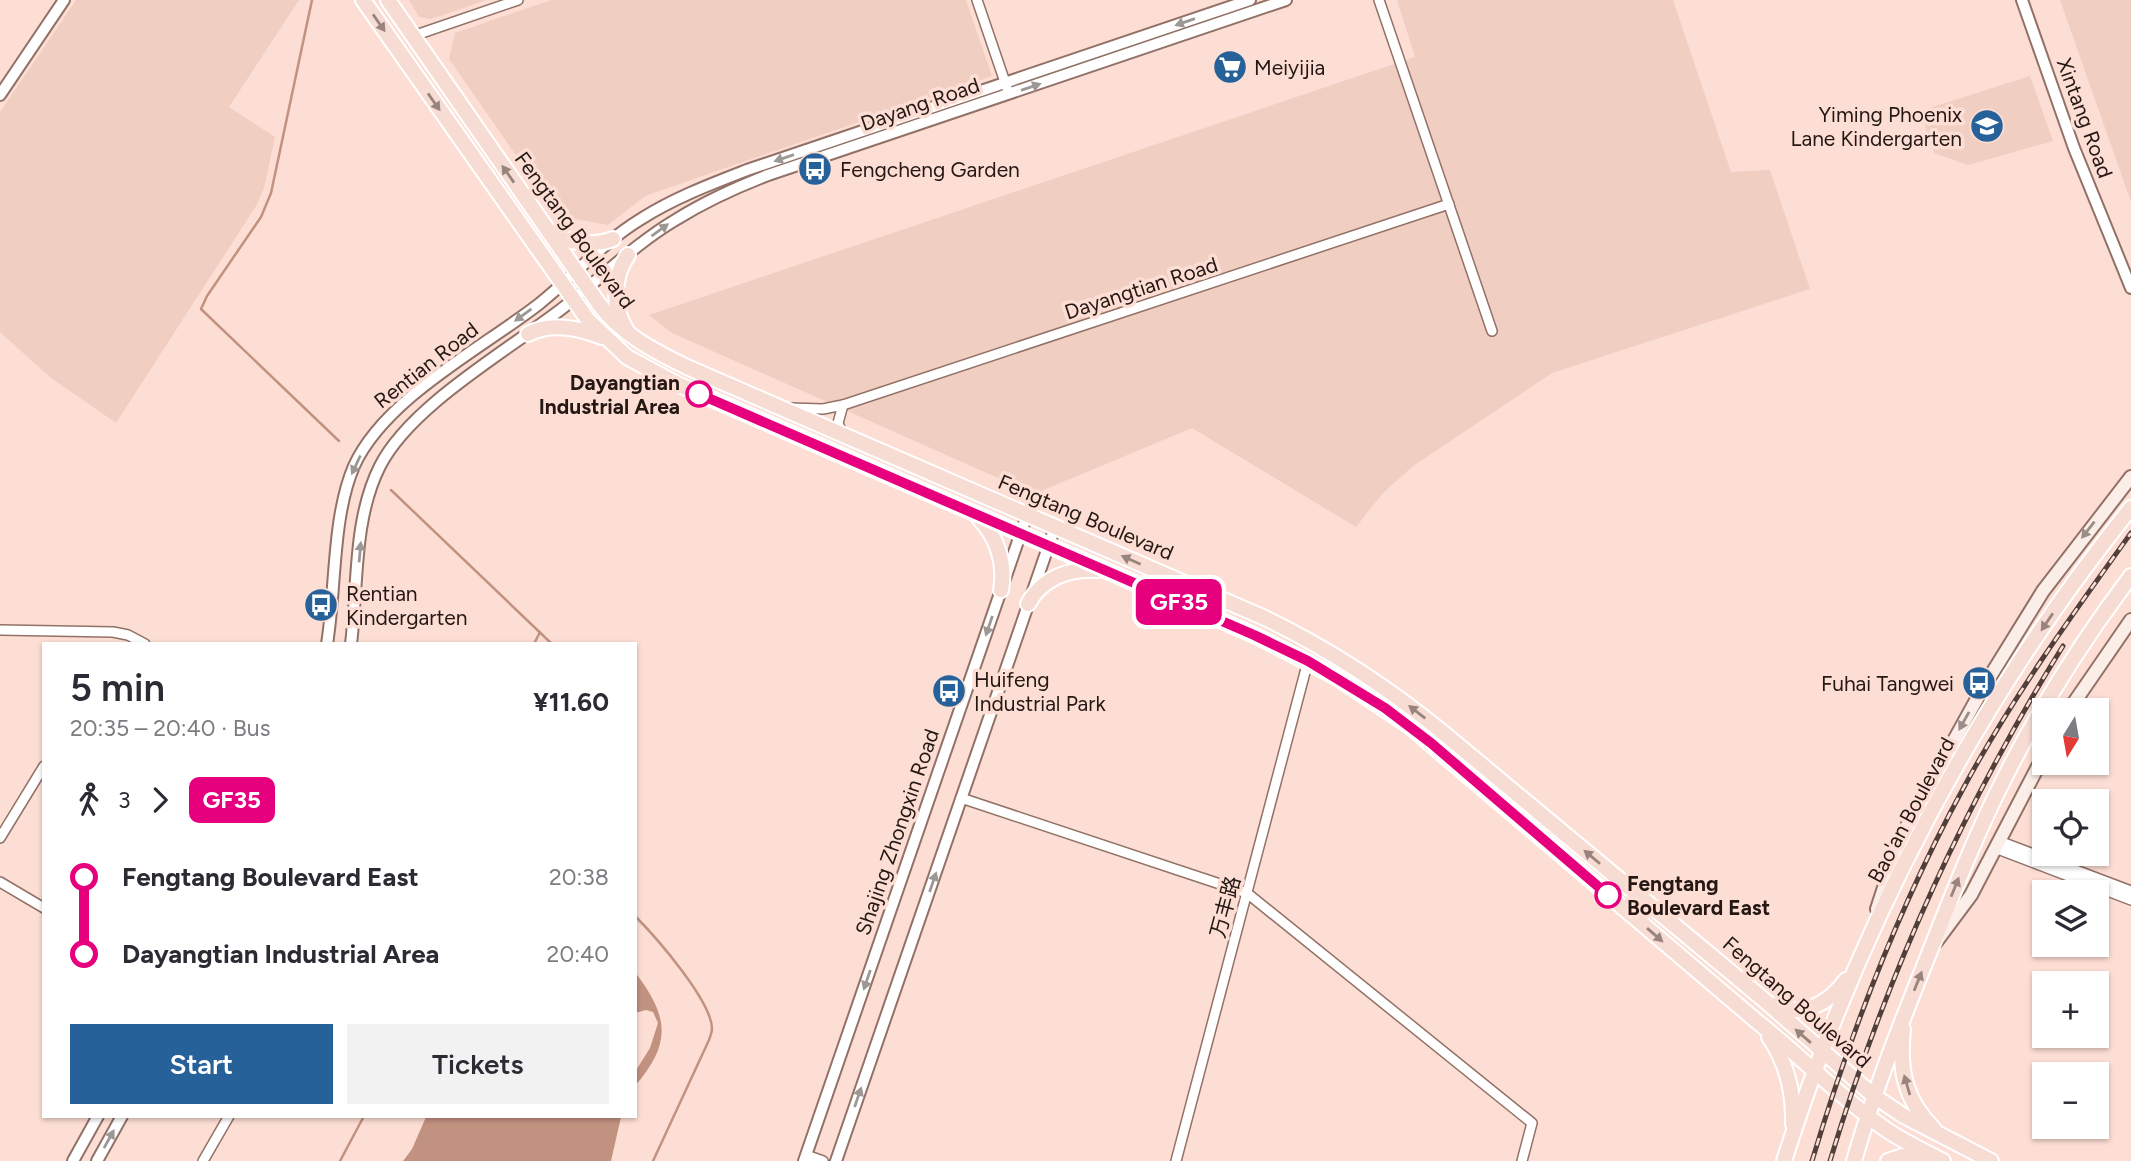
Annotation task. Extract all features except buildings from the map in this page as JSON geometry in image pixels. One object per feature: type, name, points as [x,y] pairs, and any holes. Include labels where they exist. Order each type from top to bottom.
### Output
[{"type":"main road","name":"Fengtang Boulevard","points":[[363,0],[573,300],[607,339],[637,363],[660,376],[1308,661],[1362,692],[1408,725],[1794,1051],[1867,1116],[1894,1136],[1940,1160]]},
{"type":"main road","name":"Fengtang Boulevard","points":[[388,0],[587,288],[612,320],[631,335],[687,367],[1265,618],[1309,640],[1373,680],[1432,723],[1763,999],[1874,1096],[1903,1116],[1991,1161]]},
{"type":"main road","points":[[547,230],[576,242],[595,243],[613,239]]},
{"type":"main road","points":[[628,255],[620,271],[617,298],[620,319],[631,335]]},
{"type":"main road","points":[[528,334],[541,329],[565,328],[607,339]]},
{"type":"main road","points":[[1865,946],[1896,851],[1909,822],[1983,688],[2043,591],[2131,477]]},
{"type":"main road","name":"Bao'an Boulevard","points":[[1784,1161],[1856,968],[1898,877],[1990,710],[2055,610],[2131,508]]},
{"type":"main road","points":[[972,512],[984,522],[995,540],[1002,565],[1001,590]]},
{"type":"main road","points":[[1028,604],[1045,583],[1064,573],[1089,569],[1112,573]]},
{"type":"main road","points":[[1854,1161],[1874,1096],[1968,855],[2004,779],[2058,681],[2131,576]]},
{"type":"main road","points":[[2077,698],[2131,620]]},
{"type":"main road","points":[[1930,951],[1971,895],[2034,775]]},
{"type":"main road","points":[[1763,999],[1787,1010],[1809,1009],[1830,999],[1856,968]]},
{"type":"main road","points":[[1906,1012],[1902,1051],[1908,1092],[1925,1120],[1946,1139]]},
{"type":"main road","points":[[1760,1024],[1774,1044],[1786,1074],[1793,1107],[1791,1139]]},
{"type":"main road","points":[[1888,1161],[1914,1155],[1940,1160]]},
{"type":"street","points":[[0,95],[64,0]]},
{"type":"street","points":[[413,36],[518,0]]},
{"type":"street","points":[[977,0],[1009,94]]},
{"type":"street","name":"Dayang Road","points":[[576,271],[613,239],[643,218],[710,184],[1250,0]]},
{"type":"street","name":"Dayang Road","points":[[587,288],[676,219],[750,182],[1286,0]]},
{"type":"street","points":[[1379,0],[1492,331]]},
{"type":"street","name":"Xintang Road","points":[[2022,0],[2074,148],[2131,288]]},
{"type":"street","name":"Dayangtian Road","points":[[778,407],[813,409],[843,405],[1449,204]]},
{"type":"street","name":"Rentian Road","points":[[327,642],[343,505],[351,475],[367,443],[381,424],[400,406],[538,305],[576,271]]},
{"type":"street","name":"Rentian Road","points":[[351,642],[364,518],[374,478],[385,457],[428,409],[587,288]]},
{"type":"street","points":[[843,405],[838,423],[844,435]]},
{"type":"street","name":"Shajing Zhongxin Road","points":[[805,1158],[1027,515]]},
{"type":"street","points":[[836,1161],[1055,527]]},
{"type":"street","points":[[0,630],[113,632],[128,635],[141,642]]},
{"type":"street","points":[[108,642],[113,632]]},
{"type":"street","name":"万丰路","points":[[1176,1161],[1308,661]]},
{"type":"street","points":[[0,838],[42,769]]},
{"type":"street","points":[[961,798],[1247,893],[1532,1123],[1522,1161]]},
{"type":"street","points":[[1997,845],[2131,891]]},
{"type":"street","points":[[1997,845],[2131,900]]},
{"type":"street","points":[[0,882],[42,907]]},
{"type":"street","points":[[73,1161],[97,1118]]},
{"type":"street","points":[[97,1161],[121,1118]]},
{"type":"street","points":[[203,1161],[228,1118]]},
{"type":"street","points":[[805,1158],[823,1161]]},
{"type":"shaded area","points":[[76,0],[299,0],[229,107],[275,137],[264,188],[256,206],[116,423],[51,378],[0,332],[0,112]]},
{"type":"shaded area","points":[[409,0],[487,0],[431,19],[419,17]]},
{"type":"shaded area","points":[[551,0],[966,0],[992,76],[645,196],[608,225],[558,216],[449,59],[455,33]]},
{"type":"shaded area","name":"Dayangtian Industrial Area","points":[[1397,0],[1673,0],[1731,172],[1770,170],[1810,289],[1552,373],[1413,466],[1382,494],[1356,527],[1192,428],[1034,494],[672,333],[649,315],[1415,57]]},
{"type":"shaded area","points":[[2060,0],[2131,0],[2131,202]]},
{"type":"shaded area","name":"Yiming Phoenix Lane Kindergarten","points":[[2030,76],[2053,141],[1968,165],[1934,153],[1920,111]]},
{"type":"shaded area","points":[[637,975],[654,1002],[662,1029],[656,1056],[637,1083],[637,1069],[650,1048],[658,1023],[653,1012],[646,1010],[637,1012]]},
{"type":"shaded area","points":[[425,1118],[621,1118],[611,1161],[403,1161],[412,1149]]},
{"type":"waterway","points":[[312,0],[271,193],[261,217],[201,309],[339,441]]},
{"type":"waterway","points":[[391,490],[550,642]]},
{"type":"waterway","points":[[535,642],[540,632]]},
{"type":"waterway","points":[[637,918],[693,986],[710,1017],[712,1029],[653,1161]]},
{"type":"waterway","points":[[340,1161],[363,1118]]},
{"type":"railway","points":[[1812,1161],[1843,1064],[1878,970],[1940,832],[2022,689],[2131,533]]},
{"type":"railway","points":[[1830,1161],[1876,1026],[1930,896],[1992,769],[2063,646]]},
{"type":"bus line","name":"GF35","points":[[699,394],[1254,635],[1308,661],[1362,692],[1408,725],[1608,895]]},
{"type":"place","name":"Meiyijia","points":[[1230,67]]},
{"type":"place","name":"Yiming Phoenix Lane Kindergarten","points":[[1987,126]]},
{"type":"place","name":"Fengcheng Garden","points":[[815,169]]},
{"type":"place","name":"Dayangtian Industrial Area","points":[[699,394]]},
{"type":"place","name":"Rentian Kindergarten","points":[[321,605]]},
{"type":"place","name":"Fuhai Tangwei","points":[[1979,683]]},
{"type":"place","name":"Huifeng Industrial Park","points":[[949,691]]},
{"type":"place","name":"Fengtang Boulevard East","points":[[1608,895]]}]
